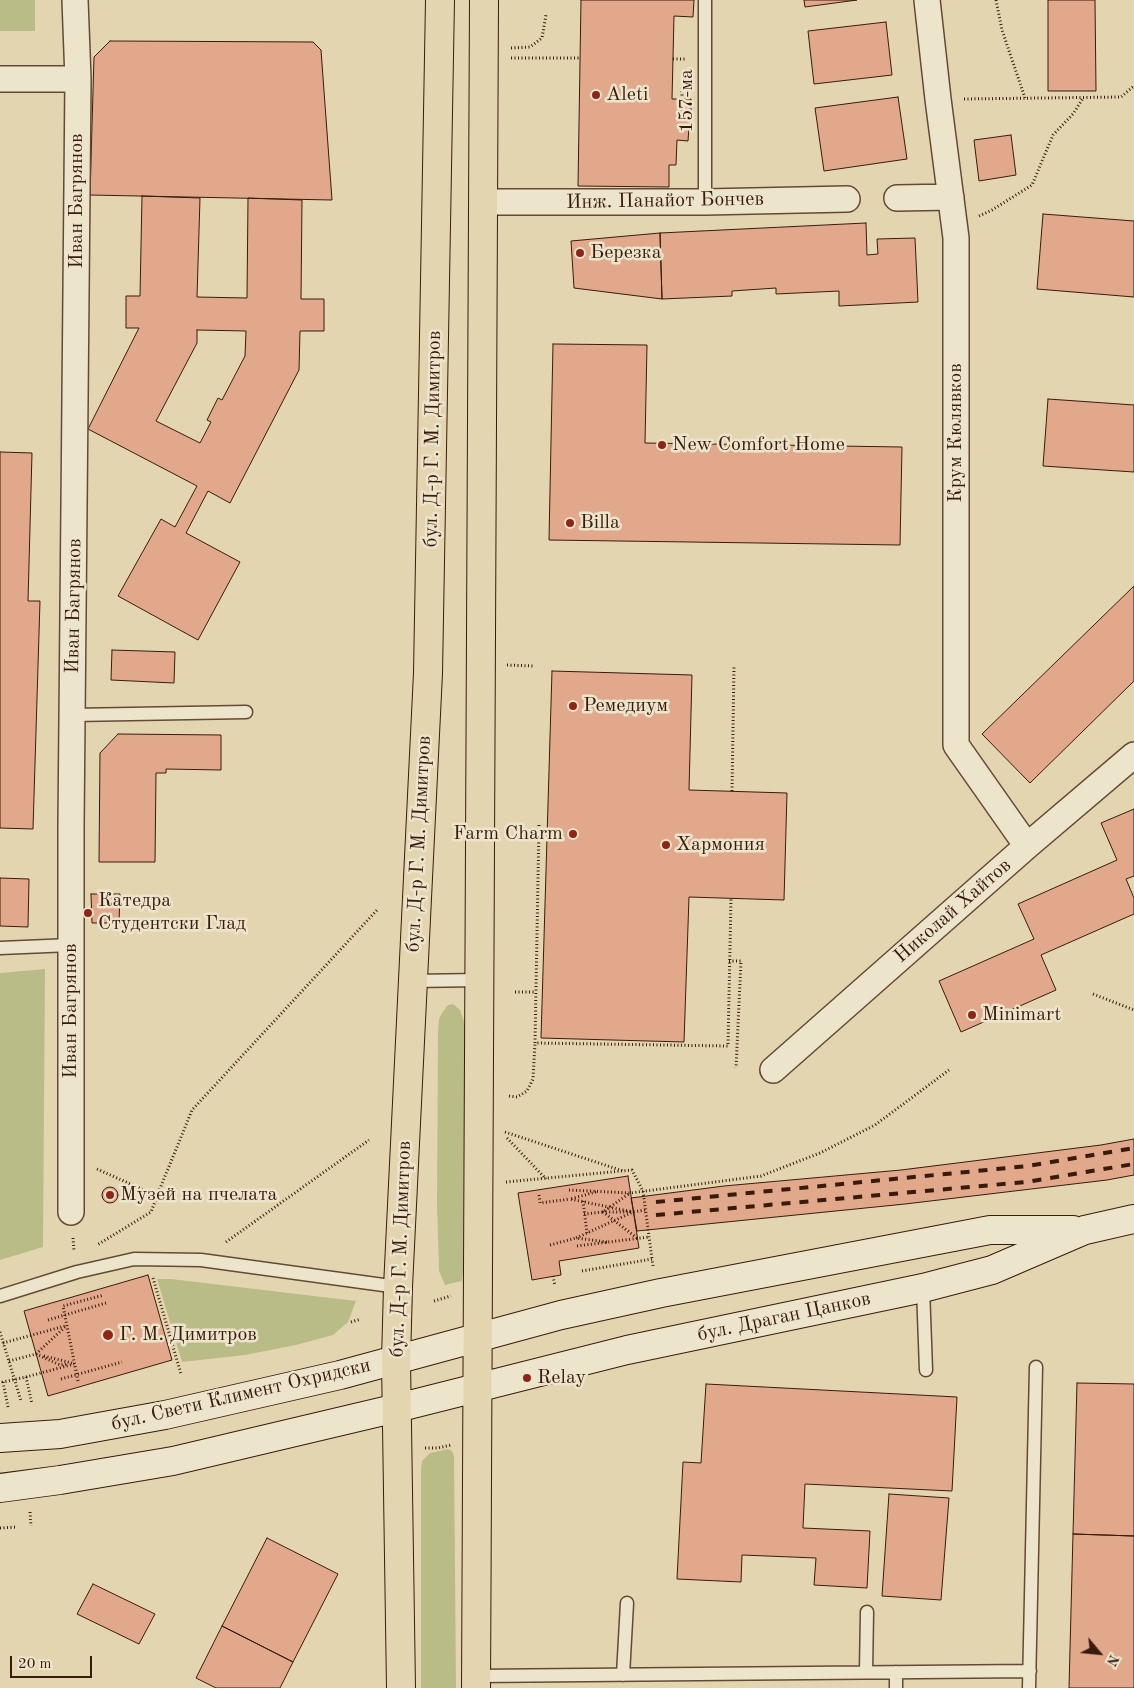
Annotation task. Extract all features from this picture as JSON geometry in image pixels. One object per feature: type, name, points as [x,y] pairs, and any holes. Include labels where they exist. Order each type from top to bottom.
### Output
[{"type":"main road","name":"бул. Д-р Г. М. Димитров","points":[[401,1688],[396,1360],[412,981],[428,673],[440,0]]},
{"type":"main road","points":[[476,1682],[484,341],[484,0]]},
{"type":"main road","name":"бул. Драган Цанков","points":[[478,1386],[627,1350],[923,1288],[992,1270],[1085,1230],[1134,1219]]},
{"type":"main road","name":"бул. Драган Цанков","points":[[479,1338],[661,1293],[990,1230],[1085,1230]]},
{"type":"main road","name":"бул. Свети Климент Охридски","points":[[0,1438],[60,1434],[165,1416],[340,1375],[479,1338]]},
{"type":"main road","points":[[0,1488],[173,1461],[397,1408],[478,1386]]},
{"type":"street","name":"Иван Багрянов","points":[[71,1212],[72,715],[78,79],[75,0]]},
{"type":"street","name":"Крум Кюлявков","points":[[927,0],[954,227],[956,745],[1027,846]]},
{"type":"street","points":[[0,79],[78,79]]},
{"type":"street","points":[[897,198],[951,197]]},
{"type":"street","name":"Инж. Панайот Бончев","points":[[483,202],[705,202],[847,199]]},
{"type":"street","name":"Николай Хайтов","points":[[773,1070],[1027,846],[1134,755]]},
{"type":"lane","name":"157-ма","points":[[705,0],[705,202]]},
{"type":"lane","points":[[72,715],[246,712]]},
{"type":"lane","points":[[0,948],[71,945]]},
{"type":"lane","points":[[412,981],[480,980]]},
{"type":"lane","points":[[0,1296],[77,1272],[134,1259],[201,1260],[398,1287]]},
{"type":"lane","points":[[923,1288],[926,1370]]},
{"type":"lane","points":[[1029,1688],[1036,1367]]},
{"type":"lane","points":[[623,1675],[627,1603]]},
{"type":"lane","points":[[866,1672],[867,1612]]},
{"type":"lane","points":[[896,1672],[896,1688]]},
{"type":"lane","points":[[476,1682],[623,1675],[1030,1672]]},
{"type":"path","points":[[996,0],[1002,30],[1025,98]]},
{"type":"path","points":[[512,48],[530,47],[542,38],[546,15]]},
{"type":"path","points":[[511,58],[580,58]]},
{"type":"path","points":[[673,59],[683,59]]},
{"type":"path","points":[[938,99],[1122,97],[1134,86]]},
{"type":"path","points":[[682,87],[682,99]]},
{"type":"path","points":[[954,227],[992,210],[1032,185],[1053,135],[1073,114],[1084,98]]},
{"type":"path","points":[[506,665],[534,666]]},
{"type":"path","points":[[732,791],[734,666]]},
{"type":"path","points":[[509,1096],[518,1097],[527,1091],[533,1079],[539,824]]},
{"type":"path","points":[[535,1043],[728,1046],[731,898]]},
{"type":"path","points":[[77,1272],[74,1259],[151,1212],[192,1110],[378,909]]},
{"type":"path","points":[[729,961],[741,961],[736,1068]]},
{"type":"path","points":[[515,992],[536,992]]},
{"type":"path","points":[[1093,994],[1134,1010]]},
{"type":"path","points":[[569,1190],[630,1193],[761,1176],[820,1153],[875,1125],[949,1070]]},
{"type":"path","points":[[546,1178],[500,1131],[625,1171]]},
{"type":"path","points":[[201,1260],[369,1140]]},
{"type":"path","points":[[71,1157],[157,1196]]},
{"type":"path","points":[[500,1183],[632,1170],[643,1191],[652,1260]]},
{"type":"path","points":[[539,1195],[540,1203],[600,1192]]},
{"type":"path","points":[[603,1212],[630,1193]]},
{"type":"path","points":[[570,1198],[633,1212]]},
{"type":"path","points":[[583,1201],[587,1233]]},
{"type":"path","points":[[584,1214],[645,1210]]},
{"type":"path","points":[[603,1212],[637,1238]]},
{"type":"path","points":[[550,1245],[576,1238],[633,1212]]},
{"type":"path","points":[[577,1246],[649,1237]]},
{"type":"path","points":[[576,1238],[607,1242]]},
{"type":"path","points":[[147,1259],[181,1374]]},
{"type":"path","points":[[582,1271],[634,1263]]},
{"type":"path","points":[[553,1276],[554,1286]]},
{"type":"path","points":[[78,1381],[63,1306],[104,1295]]},
{"type":"path","points":[[434,1301],[456,1295]]},
{"type":"path","points":[[48,1320],[106,1303]]},
{"type":"path","points":[[351,1322],[361,1320]]},
{"type":"path","points":[[3,1343],[66,1326]]},
{"type":"path","points":[[9,1361],[36,1354],[66,1326]]},
{"type":"path","points":[[0,1332],[21,1401]]},
{"type":"path","points":[[36,1354],[74,1364]]},
{"type":"path","points":[[61,1379],[122,1362]]},
{"type":"path","points":[[8,1407],[3,1382],[74,1364]]},
{"type":"path","points":[[26,1377],[32,1404]]},
{"type":"path","points":[[418,1448],[438,1448],[451,1445]]},
{"type":"path","points":[[30,1509],[30,1526]]},
{"type":"path","points":[[0,1528],[17,1527]]},
{"type":"green space","points":[[0,0],[35,0],[35,31],[0,31]]},
{"type":"green space","points":[[45,969],[43,1247],[0,1260],[0,973]]},
{"type":"green space","points":[[453,1004],[460,1010],[465,1024],[463,1271],[462,1281],[445,1285],[439,1271],[437,1204],[438,1032],[439,1019],[442,1013],[448,1005]]},
{"type":"green space","points":[[157,1279],[171,1279],[356,1301],[348,1322],[333,1335],[296,1345],[245,1355],[182,1362]]},
{"type":"green space","points":[[448,1449],[452,1451],[454,1456],[456,1688],[421,1688],[421,1468],[422,1461],[430,1453]]},
{"type":"building","points":[[581,0],[694,0],[693,17],[674,16],[672,99],[691,99],[691,127],[689,127],[688,141],[677,140],[676,165],[669,165],[669,187],[578,186]]},
{"type":"building","points":[[804,0],[857,0],[805,7]]},
{"type":"building","points":[[1048,0],[1095,0],[1096,91],[1048,91]]},
{"type":"building","points":[[886,22],[892,75],[814,84],[808,31]]},
{"type":"building","points":[[110,41],[313,42],[321,50],[332,200],[90,195],[94,57]]},
{"type":"building","points":[[898,97],[907,159],[824,171],[815,108]]},
{"type":"building","points":[[1011,135],[1016,175],[979,181],[974,140]]},
{"type":"building","points":[[142,196],[200,198],[197,297],[247,298],[248,198],[302,200],[301,299],[324,299],[324,331],[300,331],[299,370],[230,503],[208,491],[186,533],[240,562],[198,640],[118,596],[161,519],[175,527],[197,486],[88,429],[139,328],[126,328],[126,296],[140,296]],"holes":[[[197,330],[246,331],[245,356],[222,400],[218,398],[207,420],[211,422],[200,443],[156,421],[197,343]]]},
{"type":"building","points":[[1043,214],[1134,221],[1134,297],[1037,289]]},
{"type":"building","points":[[866,223],[867,255],[878,254],[877,239],[915,238],[918,302],[839,306],[839,291],[776,294],[776,288],[732,291],[732,296],[662,299],[660,233]]},
{"type":"building","points":[[660,233],[662,299],[574,288],[571,241]]},
{"type":"building","name":"New Comfort Home","points":[[553,344],[647,345],[645,443],[902,447],[900,545],[549,540]]},
{"type":"building","points":[[1048,399],[1134,405],[1134,472],[1043,466]]},
{"type":"building","points":[[0,452],[32,453],[28,601],[40,601],[33,829],[0,828]]},
{"type":"building","points":[[1134,586],[1134,681],[1030,783],[982,734]]},
{"type":"building","points":[[112,650],[175,652],[174,683],[111,680]]},
{"type":"building","name":"Хармония","points":[[552,671],[692,675],[689,790],[787,793],[784,900],[689,897],[684,1042],[541,1038]]},
{"type":"building","points":[[118,734],[221,735],[221,770],[166,769],[166,773],[156,773],[155,862],[99,862],[100,753]]},
{"type":"building","points":[[1134,809],[1134,876],[1126,879],[1134,898],[1134,914],[1041,955],[1056,990],[961,1032],[939,981],[1034,939],[1018,904],[1117,860],[1101,823]]},
{"type":"building","points":[[0,878],[29,879],[28,927],[0,926]]},
{"type":"building","points":[[91,894],[120,894],[119,923],[92,923]]},
{"type":"building","points":[[1134,1139],[1134,1175],[1107,1180],[905,1204],[637,1231],[631,1198],[724,1186],[901,1170],[1101,1145]]},
{"type":"building","points":[[628,1176],[639,1248],[559,1261],[561,1275],[532,1280],[518,1193]]},
{"type":"building","points":[[107,1187],[113,1187],[118,1192],[116,1201],[107,1203],[102,1198],[102,1192]]},
{"type":"building","points":[[148,1275],[172,1360],[48,1396],[24,1311]]},
{"type":"building","points":[[1077,1383],[1134,1384],[1134,1536],[1073,1534]]},
{"type":"building","points":[[706,1384],[957,1397],[952,1491],[805,1484],[803,1528],[870,1531],[867,1588],[814,1585],[816,1558],[742,1555],[741,1582],[677,1579],[683,1462],[701,1463]]},
{"type":"building","points":[[889,1494],[949,1498],[941,1600],[882,1596]]},
{"type":"building","points":[[1073,1534],[1134,1536],[1134,1688],[1069,1688]]},
{"type":"building","points":[[267,1538],[338,1574],[293,1662],[222,1626]]},
{"type":"building","points":[[93,1584],[155,1614],[139,1644],[77,1614]]},
{"type":"building","points":[[222,1626],[293,1662],[280,1688],[216,1688],[196,1678]]},
{"type":"railway","points":[[656,1202],[1028,1166],[1134,1148]]},
{"type":"railway","points":[[656,1215],[1026,1182],[1134,1164]]},
{"type":"place","name":"Aleti","points":[[596,95]]},
{"type":"place","name":"Березка","points":[[580,253]]},
{"type":"place","name":"New Comfort Home","points":[[662,445]]},
{"type":"place","name":"Billa","points":[[570,523]]},
{"type":"place","name":"Ремедиум","points":[[573,706]]},
{"type":"place","name":"Farm Charm","points":[[573,834]]},
{"type":"place","name":"Хармония","points":[[666,845]]},
{"type":"place","name":"Катедра Студентски Глад","points":[[88,913]]},
{"type":"place","name":"Minimart","points":[[972,1015]]},
{"type":"place","name":"Музей на пчелата","points":[[110,1195]]},
{"type":"place","name":"Г. М. Димитров","points":[[108,1335]]},
{"type":"place","name":"Relay","points":[[527,1378]]}]
